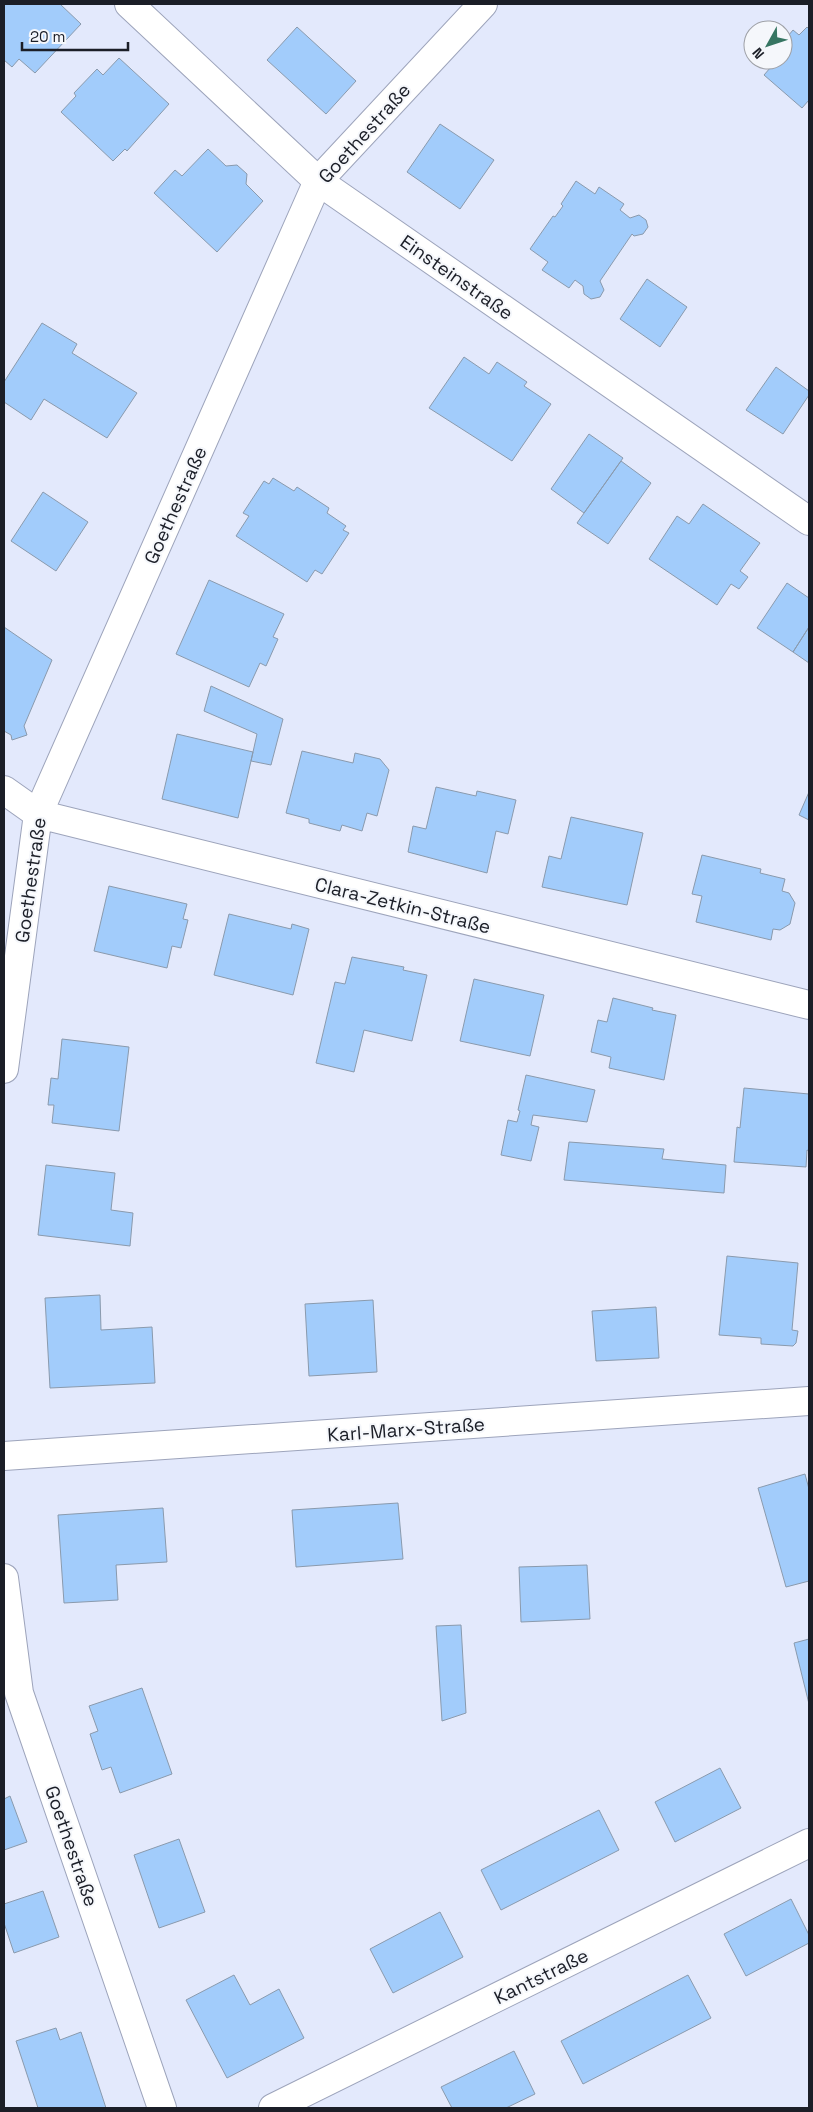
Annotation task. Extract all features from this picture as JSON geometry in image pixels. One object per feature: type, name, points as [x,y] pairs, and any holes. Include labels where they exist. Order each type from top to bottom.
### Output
[{"type":"street","name":"Einsteinstraße","points":[[129,4],[318,181],[809,521]]},
{"type":"street","name":"Goethestraße","points":[[4,1069],[38,814],[318,181],[483,4]]},
{"type":"street","name":"Clara-Zetkin-Straße","points":[[4,790],[38,814],[809,1005]]},
{"type":"street","name":"Karl-Marx-Straße","points":[[4,1456],[809,1401]]},
{"type":"street","name":"Goethestraße","points":[[4,1578],[19,1693],[162,2108]]},
{"type":"street","name":"Kantstraße","points":[[273,2108],[809,1843]]},
{"type":"building","points":[[4,4],[60,4],[81,24],[35,73],[19,59],[12,67],[4,60]]},
{"type":"building","points":[[297,27],[356,81],[326,114],[267,60]]},
{"type":"building","points":[[807,27],[809,29],[809,100],[802,108],[764,75],[768,70],[793,70],[793,30],[799,35]]},
{"type":"building","points":[[119,58],[169,104],[127,151],[125,149],[113,161],[61,112],[76,96],[74,93],[97,69],[103,75]]},
{"type":"building","points":[[440,124],[494,160],[460,209],[407,172]]},
{"type":"building","points":[[208,149],[226,166],[237,165],[247,174],[246,184],[263,201],[217,252],[154,193],[175,170],[182,176]]},
{"type":"building","points":[[576,181],[595,194],[599,187],[624,204],[620,210],[630,218],[639,215],[646,220],[648,227],[643,234],[634,236],[632,234],[600,281],[604,290],[600,297],[591,299],[584,294],[583,286],[575,280],[569,288],[542,270],[548,262],[530,249],[553,216],[555,217],[563,206],[561,204]]},
{"type":"building","points":[[647,279],[687,307],[660,347],[620,319]]},
{"type":"building","points":[[42,323],[77,344],[72,353],[137,393],[107,438],[44,399],[31,420],[4,402],[4,382]]},
{"type":"building","points":[[464,357],[489,374],[497,362],[527,382],[524,386],[551,404],[512,461],[429,408]]},
{"type":"building","points":[[776,367],[809,391],[809,395],[783,434],[746,410]]},
{"type":"building","points":[[589,434],[623,458],[584,513],[551,489]]},
{"type":"building","points":[[621,461],[651,483],[608,544],[577,523]]},
{"type":"building","points":[[273,478],[294,491],[297,487],[329,508],[327,513],[346,526],[343,530],[349,533],[322,574],[315,570],[307,582],[236,536],[249,516],[243,513],[264,481],[269,484]]},
{"type":"building","points":[[43,492],[88,522],[56,571],[11,541]]},
{"type":"building","points":[[703,504],[760,543],[740,571],[748,577],[739,589],[731,584],[717,605],[649,559],[677,516],[689,524]]},
{"type":"building","points":[[209,580],[284,614],[273,637],[278,639],[266,666],[260,663],[249,687],[176,654]]},
{"type":"building","points":[[787,583],[809,598],[809,627],[793,652],[757,628]]},
{"type":"building","points":[[4,627],[52,660],[24,726],[27,735],[12,740],[11,735],[4,731]]},
{"type":"building","points":[[809,627],[809,663],[793,652]]},
{"type":"building","points":[[211,686],[283,719],[271,765],[251,761],[257,734],[204,711]]},
{"type":"building","points":[[177,734],[253,752],[238,818],[162,799]]},
{"type":"building","points":[[302,751],[353,763],[355,753],[380,759],[389,770],[377,816],[367,813],[362,831],[342,825],[340,831],[309,823],[309,819],[286,813]]},
{"type":"building","points":[[436,787],[476,796],[477,791],[516,800],[508,834],[496,831],[487,873],[408,852],[413,826],[426,829]]},
{"type":"building","points":[[809,792],[809,820],[799,815]]},
{"type":"building","points":[[571,817],[643,833],[627,905],[542,887],[549,856],[561,859]]},
{"type":"building","points":[[702,855],[761,869],[760,873],[785,879],[782,891],[789,893],[795,903],[790,924],[780,930],[773,929],[771,940],[696,922],[702,896],[692,894]]},
{"type":"building","points":[[109,886],[187,904],[183,919],[188,920],[181,948],[172,946],[167,968],[94,951]]},
{"type":"building","points":[[229,914],[291,929],[292,924],[309,929],[293,995],[214,975]]},
{"type":"building","points":[[352,957],[404,967],[403,970],[427,975],[412,1041],[364,1030],[354,1072],[316,1063],[335,982],[345,984]]},
{"type":"building","points":[[474,979],[544,995],[530,1056],[460,1041]]},
{"type":"building","points":[[613,998],[676,1015],[664,1080],[609,1068],[611,1057],[591,1052],[598,1020],[607,1022]]},
{"type":"building","points":[[62,1039],[129,1047],[119,1131],[52,1123],[54,1105],[48,1105],[51,1078],[58,1079]]},
{"type":"building","points":[[526,1075],[595,1090],[587,1122],[533,1115],[531,1125],[539,1127],[531,1161],[501,1155],[508,1120],[517,1122]]},
{"type":"building","points":[[744,1088],[809,1094],[809,1151],[807,1150],[806,1167],[734,1162],[737,1127],[740,1128]]},
{"type":"building","points":[[569,1142],[664,1149],[662,1159],[726,1165],[724,1193],[564,1180]]},
{"type":"building","points":[[46,1165],[115,1173],[111,1210],[133,1213],[130,1246],[38,1235]]},
{"type":"building","points":[[727,1256],[798,1263],[792,1330],[798,1331],[796,1343],[793,1346],[761,1344],[761,1338],[719,1335]]},
{"type":"building","points":[[100,1295],[101,1330],[152,1327],[155,1383],[50,1388],[45,1298]]},
{"type":"building","points":[[373,1300],[377,1372],[309,1376],[305,1304]]},
{"type":"building","points":[[656,1307],[659,1358],[596,1361],[592,1311]]},
{"type":"building","points":[[805,1474],[809,1489],[809,1581],[786,1587],[758,1488]]},
{"type":"building","points":[[398,1503],[403,1559],[296,1567],[292,1510]]},
{"type":"building","points":[[163,1508],[167,1562],[116,1565],[118,1600],[64,1603],[58,1515]]},
{"type":"building","points":[[587,1565],[590,1619],[521,1622],[519,1567]]},
{"type":"building","points":[[461,1625],[466,1713],[442,1721],[436,1626]]},
{"type":"building","points":[[809,1639],[809,1704],[794,1643]]},
{"type":"building","points":[[142,1688],[172,1774],[120,1793],[111,1767],[102,1770],[90,1734],[98,1731],[89,1706]]},
{"type":"building","points":[[720,1768],[741,1808],[675,1842],[655,1802]]},
{"type":"building","points":[[10,1796],[27,1842],[4,1850],[4,1799]]},
{"type":"building","points":[[599,1810],[619,1850],[501,1910],[481,1870]]},
{"type":"building","points":[[179,1839],[205,1912],[159,1928],[134,1855]]},
{"type":"building","points":[[43,1891],[59,1937],[14,1953],[4,1923],[4,1904]]},
{"type":"building","points":[[791,1899],[809,1935],[809,1943],[746,1976],[724,1934]]},
{"type":"building","points":[[440,1912],[463,1957],[393,1993],[370,1949]]},
{"type":"building","points":[[234,1975],[250,2005],[279,1989],[304,2038],[227,2078],[186,2000]]},
{"type":"building","points":[[688,1975],[711,2018],[583,2084],[561,2041]]},
{"type":"building","points":[[56,2028],[60,2040],[81,2032],[106,2108],[38,2108],[16,2041]]},
{"type":"building","points":[[514,2051],[535,2094],[506,2108],[452,2108],[441,2087]]}]
